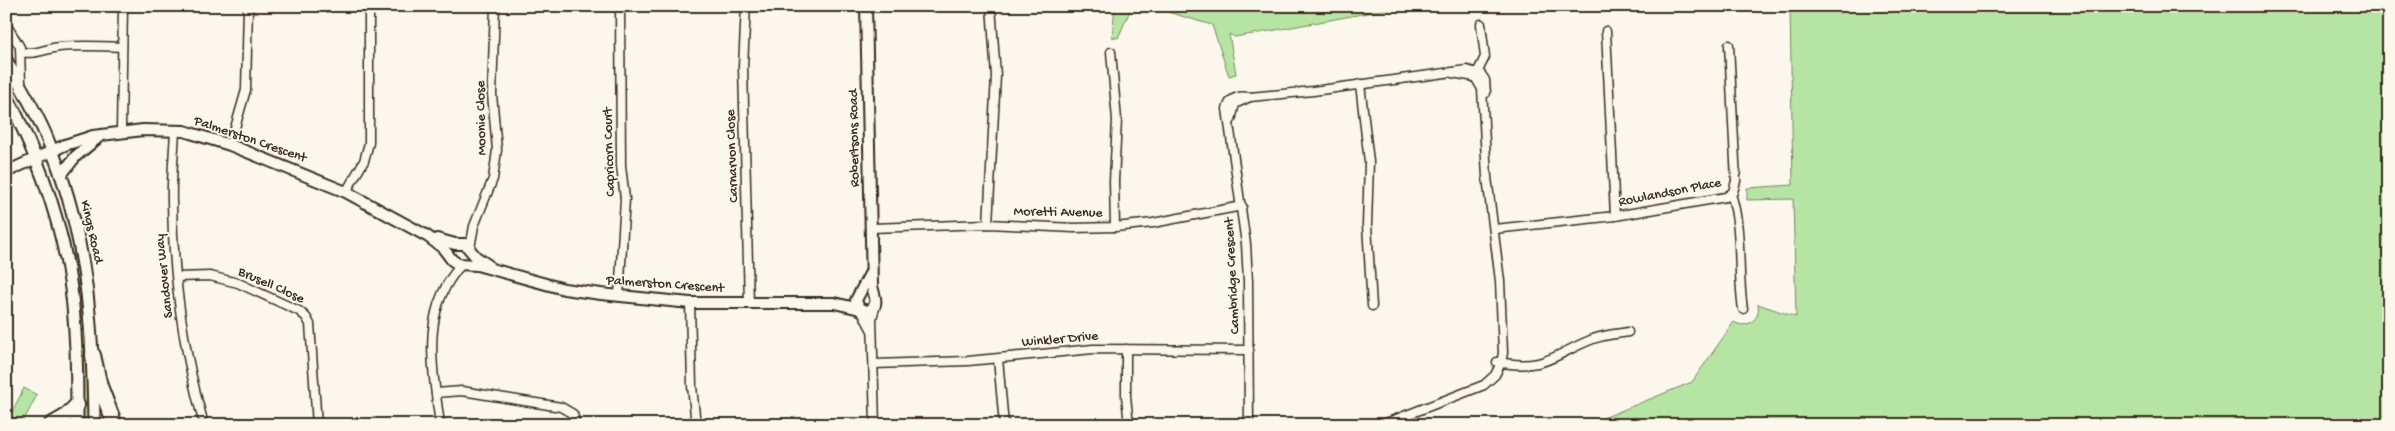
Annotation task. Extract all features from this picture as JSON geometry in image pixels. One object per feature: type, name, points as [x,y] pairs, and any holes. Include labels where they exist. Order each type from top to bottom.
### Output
[{"type":"highway","points":[[93,355],[100,386],[115,425]]},
{"type":"highway","points":[[51,425],[65,418],[77,406]]},
{"type":"main road","name":"Kings Road","points":[[6,60],[21,85],[52,150],[75,223],[85,271],[93,355],[94,425]]},
{"type":"main road","points":[[6,94],[36,159],[56,215],[68,269],[75,321],[77,425]]},
{"type":"street","points":[[121,132],[123,6]]},
{"type":"street","points":[[230,145],[246,90],[248,6]]},
{"type":"street","points":[[346,192],[364,161],[369,143],[369,6]]},
{"type":"street","name":"Moonie Close","points":[[470,250],[474,226],[493,179],[496,150],[492,94],[495,6]]},
{"type":"street","name":"Capricorn Court","points":[[619,296],[625,199],[622,166],[620,6]]},
{"type":"street","name":"Carnarvon Close","points":[[746,6],[743,67],[749,304]]},
{"type":"street","name":"Robertsons Road","points":[[866,6],[872,269],[875,300]]},
{"type":"street","points":[[988,224],[996,76],[991,6]]},
{"type":"street","points":[[6,24],[17,40],[21,52],[21,85]]},
{"type":"street","points":[[1381,425],[1462,393],[1487,378],[1499,362],[1501,339],[1500,281],[1486,156],[1484,102],[1477,74],[1483,62],[1485,51],[1481,24]]},
{"type":"street","points":[[1606,31],[1615,216]]},
{"type":"street","name":"Rowlandson Place","points":[[1494,229],[1615,216],[1726,197],[1731,194],[1736,181],[1729,45]]},
{"type":"street","points":[[21,52],[33,54],[47,49],[71,46],[122,47]]},
{"type":"street","points":[[1111,52],[1117,120],[1114,181],[1115,227]]},
{"type":"street","name":"Cambridge Crescent","points":[[1249,425],[1248,281],[1242,206],[1230,126],[1232,104],[1250,97],[1313,92],[1360,84],[1452,73],[1477,74]]},
{"type":"street","points":[[1360,84],[1369,162],[1367,225],[1372,306]]},
{"type":"street","name":"Palmerston Crescent","points":[[6,172],[52,150],[83,138],[121,132],[175,130],[200,135],[230,145],[346,192],[427,236],[450,256]]},
{"type":"street","name":"Sandover Way","points":[[175,130],[172,202],[177,277],[186,345],[202,417]]},
{"type":"street","points":[[61,175],[76,156],[102,134]]},
{"type":"street","points":[[1731,194],[1736,208],[1739,234],[1743,309]]},
{"type":"street","name":"Moretti Avenue","points":[[871,228],[988,224],[1074,228],[1115,227],[1153,223],[1242,206]]},
{"type":"street","name":"Moonie Close","points":[[456,244],[474,226]]},
{"type":"street","name":"Palmerston Crescent","points":[[427,236],[456,244]]},
{"type":"street","points":[[440,425],[430,356],[434,318],[439,297],[449,278],[470,258],[470,250],[465,244],[456,244],[451,249],[449,278]]},
{"type":"street","name":"Palmerston Crescent","points":[[470,250],[497,270]]},
{"type":"street","points":[[450,256],[455,262],[463,263]]},
{"type":"street","name":"Palmerston Crescent","points":[[463,263],[497,270],[564,289],[619,296],[690,302],[749,304],[834,303],[860,310]]},
{"type":"street","name":"Robertsons Road","points":[[859,294],[872,269]]},
{"type":"street","name":"Brusell Close","points":[[177,277],[195,275],[225,280],[258,292],[304,314],[310,324],[317,425]]},
{"type":"street","points":[[874,336],[856,303],[859,294],[869,291],[875,300],[872,318],[874,336],[875,425]]},
{"type":"street","name":"Palmerston Crescent","points":[[834,303],[859,294]]},
{"type":"street","points":[[860,310],[869,311],[875,300]]},
{"type":"street","points":[[690,302],[692,386],[696,425]]},
{"type":"street","points":[[1499,362],[1537,364],[1549,361],[1596,338],[1628,332]]},
{"type":"street","name":"Winkler Drive","points":[[874,364],[998,359],[1093,349],[1249,350]]},
{"type":"street","points":[[1126,349],[1126,396],[1129,425]]},
{"type":"street","points":[[998,359],[1004,425]]},
{"type":"street","points":[[436,393],[462,391],[561,407],[573,414],[576,425]]},
{"type":"green space","points":[[1115,6],[1132,6],[1118,38],[1112,37]]},
{"type":"green space","points":[[1147,6],[1405,6],[1235,37],[1229,34],[1236,74],[1229,76],[1212,25]]},
{"type":"green space","points":[[1790,6],[2389,6],[2389,425],[1586,425],[1692,382],[1734,322],[1744,325],[1752,322],[1757,314],[1758,304],[1796,317],[1793,199],[1747,200],[1747,188],[1793,185]]},
{"type":"green space","points":[[73,247],[76,247],[86,308],[89,423],[83,423]]},
{"type":"green space","points":[[24,388],[37,395],[23,422],[10,416]]}]
